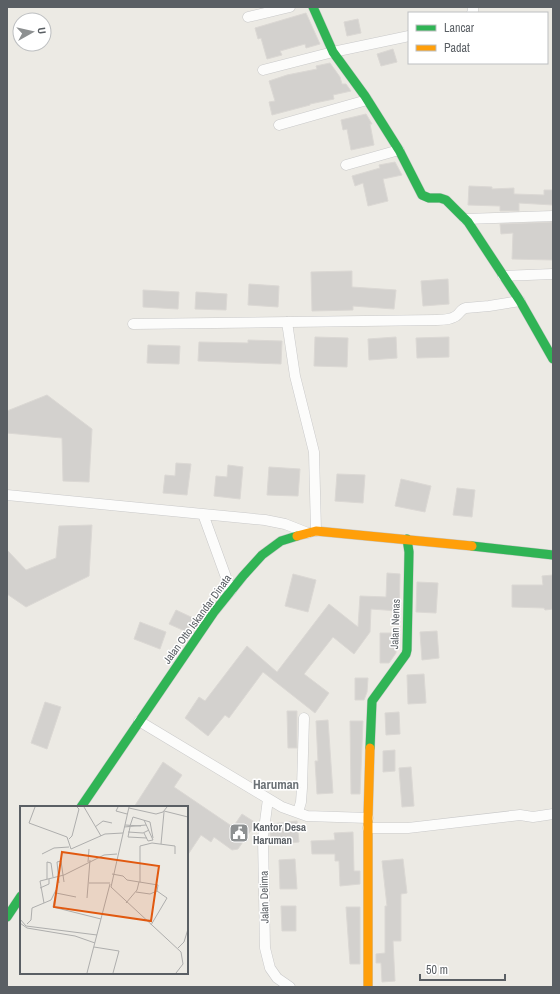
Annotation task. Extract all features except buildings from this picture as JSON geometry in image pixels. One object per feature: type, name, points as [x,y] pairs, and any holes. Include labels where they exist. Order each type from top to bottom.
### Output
[{"type":"street","points":[[248,17],[290,7]]},
{"type":"street","points":[[313,7],[333,52],[367,100],[399,150],[422,195],[429,198],[443,198],[465,219],[520,301],[553,359]]},
{"type":"street","points":[[264,70],[333,52],[408,36]]},
{"type":"street","points":[[279,125],[367,100]]},
{"type":"street","points":[[346,165],[399,150]]},
{"type":"street","points":[[465,219],[553,216]]},
{"type":"street","points":[[503,276],[553,274]]},
{"type":"street","points":[[133,324],[447,320],[455,317],[466,308],[520,301]]},
{"type":"street","points":[[7,496],[265,520],[312,532],[314,452],[294,376],[287,322]]},
{"type":"street","points":[[203,514],[231,591]]},
{"type":"street","name":"Jalan Otto Iskandar Dinata","points":[[82,806],[214,612],[262,555],[281,542],[312,532],[408,539],[553,555]]},
{"type":"street","name":"Jalan Nenas","points":[[368,987],[368,823],[372,701],[406,654],[407,650],[408,539]]},
{"type":"street","points":[[298,812],[301,802],[302,788],[304,718]]},
{"type":"street","points":[[139,721],[268,799],[307,816],[408,828],[520,815],[533,817],[553,814]]},
{"type":"street","name":"Jalan Delima","points":[[268,799],[263,837],[265,948],[270,968],[277,978],[290,987]]},
{"type":"street","points":[[7,917],[20,898]]},
{"type":"traffic: fast","points":[[313,7],[333,52],[365,96],[399,150],[422,195],[429,198],[440,198],[446,200],[468,222],[520,301],[553,359]]},
{"type":"traffic: fast","points":[[82,806],[214,612],[262,555],[281,541],[297,536]]},
{"type":"traffic: fast","points":[[370,748],[372,701],[406,654],[407,650],[409,552],[407,539]]},
{"type":"traffic: fast","points":[[472,546],[553,555]]},
{"type":"traffic: fast","points":[[7,917],[20,898]]},
{"type":"traffic: slow","points":[[297,536],[316,531],[472,546]]},
{"type":"traffic: slow","points":[[368,987],[368,818],[370,748]]},
{"type":"place","name":"Kantor Desa Haruman","points":[[239,833]]},
{"type":"district","name":"Haruman","points":[[276,784]]}]
